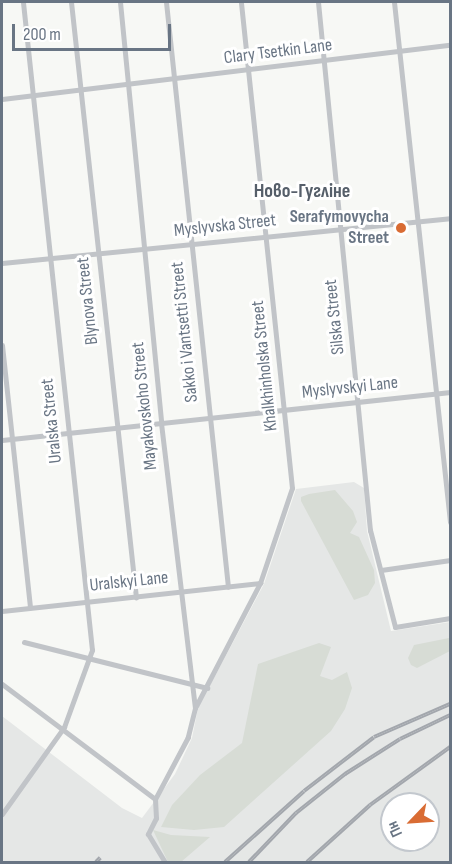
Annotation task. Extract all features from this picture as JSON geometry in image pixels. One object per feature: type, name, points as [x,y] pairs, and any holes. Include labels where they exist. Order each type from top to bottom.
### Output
[{"type":"street","name":"Uralska Street","points":[[2,814],[64,727],[90,662],[87,602],[23,2]]},
{"type":"street","name":"Blynova Street","points":[[71,2],[136,597]]},
{"type":"street","name":"Mayakovskoho Street","points":[[120,2],[161,423],[195,708],[188,737],[155,799]]},
{"type":"street","name":"Sakko i Vantsetti Street","points":[[166,2],[228,587]]},
{"type":"street","name":"Khalkhinholska Street","points":[[195,708],[260,583],[292,488],[241,2]]},
{"type":"street","name":"Silska Street","points":[[318,2],[340,230],[360,402],[370,530],[395,627],[450,618]]},
{"type":"street","points":[[394,2],[450,522]]},
{"type":"street","name":"Clary Tsetkin Lane","points":[[2,99],[450,45]]},
{"type":"street","name":"Myslyvska Street","points":[[2,263],[450,218]]},
{"type":"street","points":[[2,345],[30,608]]},
{"type":"street","name":"Myslyvskyi Lane","points":[[2,440],[450,392]]},
{"type":"street","points":[[381,570],[450,560]]},
{"type":"street","name":"Uralskyi Lane","points":[[2,611],[260,583]]},
{"type":"street","points":[[24,642],[90,662],[192,687],[207,688]]},
{"type":"street","points":[[2,684],[64,727],[155,799],[156,818],[148,834],[165,862]]},
{"type":"shaded area","points":[[354,482],[364,488],[367,531],[391,631],[450,622],[450,862],[2,862],[2,716],[122,808],[142,818],[175,774],[192,738],[198,708],[264,584],[296,489]]},
{"type":"shaded area","points":[[335,490],[353,511],[357,522],[350,533],[359,537],[374,570],[375,583],[368,595],[354,600],[301,501],[301,497],[309,494]]},
{"type":"shaded area","points":[[449,638],[450,651],[417,668],[411,665],[408,658],[414,645]]},
{"type":"shaded area","points":[[319,643],[331,647],[320,676],[332,680],[347,672],[352,688],[345,709],[331,731],[224,827],[194,830],[161,827],[172,805],[200,775],[242,743],[258,664]]},
{"type":"shaded area","points":[[153,830],[171,835],[210,837],[181,862],[168,862]]},
{"type":"railway","points":[[225,862],[304,791],[374,737],[450,704]]},
{"type":"railway","points":[[249,862],[296,813],[345,774],[400,739],[450,715]]},
{"type":"railway","points":[[307,862],[370,805],[450,747]]},
{"type":"railway","points":[[96,862],[100,858]]},
{"type":"place","name":"Serafymovycha Street","points":[[401,228]]},
{"type":"district","name":"Ново-Гугліне","points":[[302,191]]}]
